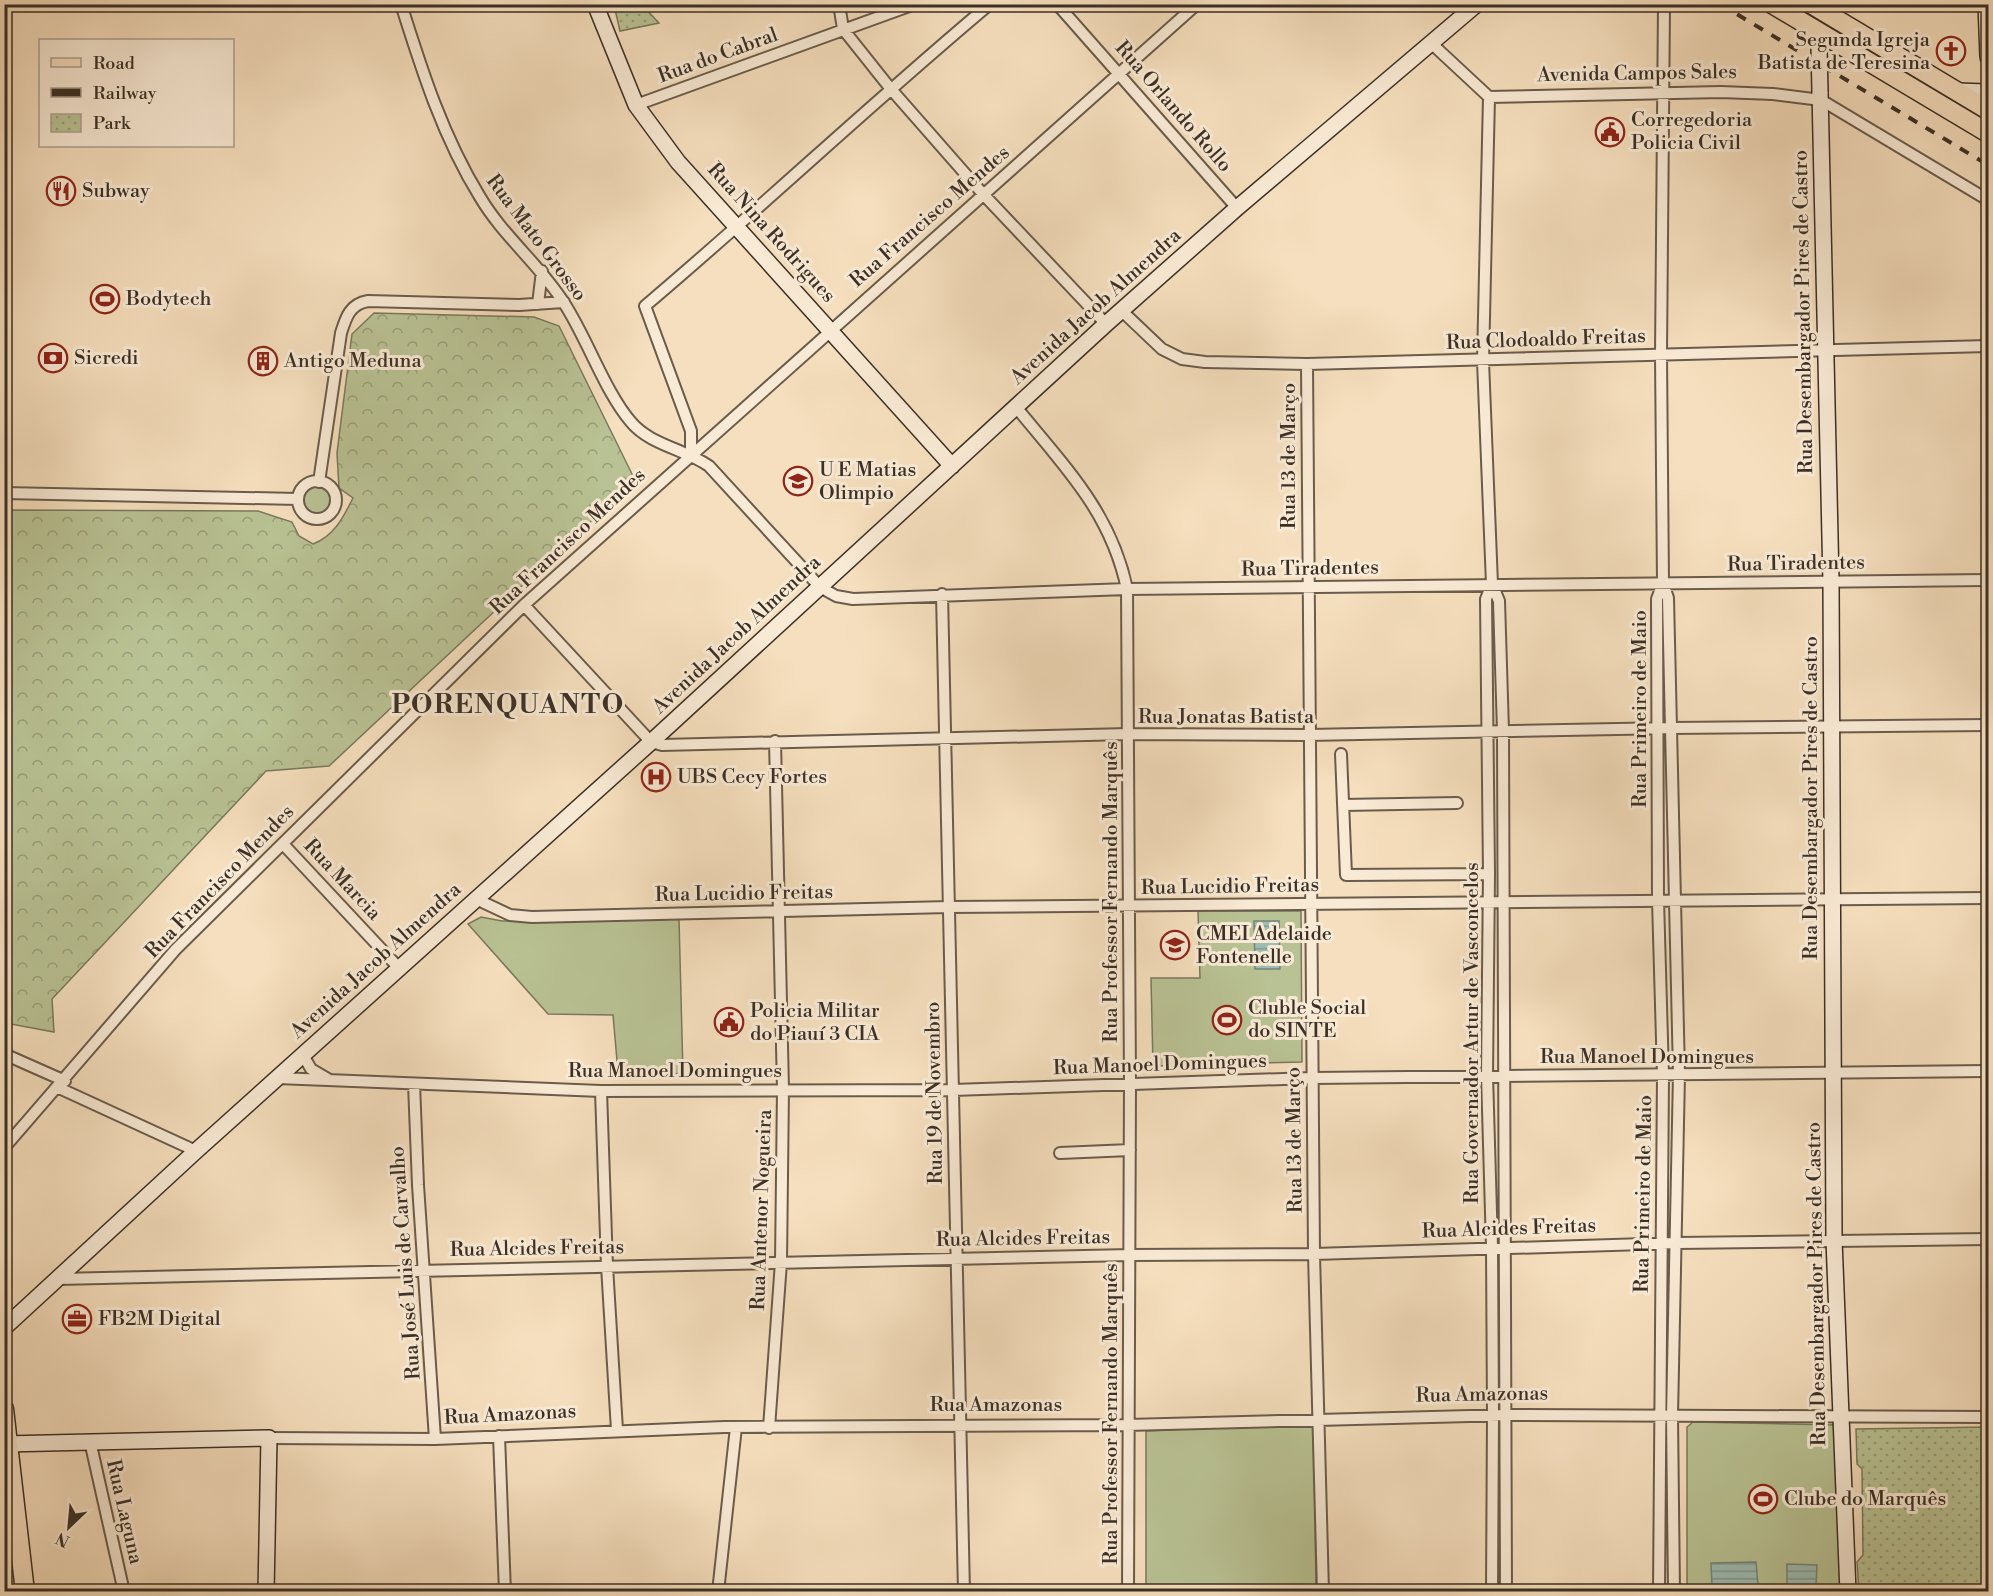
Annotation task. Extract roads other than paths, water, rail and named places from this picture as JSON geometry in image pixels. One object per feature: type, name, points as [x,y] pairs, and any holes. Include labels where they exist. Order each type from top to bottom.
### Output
[{"type":"main road","points":[[1772,4],[1818,40],[1989,133]]},
{"type":"main road","points":[[1814,5],[1989,110]]},
{"type":"main road","points":[[4,1408],[25,1592]]},
{"type":"street","name":"Rua Mato Grosso","points":[[401,4],[435,107],[481,199],[517,245],[542,271],[564,302],[631,423],[665,446],[691,454]]},
{"type":"street","name":"Rua Nina Rodrigues","points":[[595,4],[636,105],[678,162],[952,466]]},
{"type":"street","points":[[839,4],[843,29],[890,88],[983,194],[1106,324]]},
{"type":"street","name":"Rua do Cabral","points":[[636,105],[915,4]]},
{"type":"street","points":[[691,454],[691,431],[645,306],[738,227],[890,88],[990,4]]},
{"type":"street","name":"Rua Orlando Rollo","points":[[1057,4],[1237,208]]},
{"type":"street","name":"Rua Francisco Mendes","points":[[4,1148],[62,1084],[176,950],[524,605],[830,329],[1197,4]]},
{"type":"street","name":"Avenida Jacob Almendra","points":[[4,1328],[196,1151],[651,742],[1106,324],[1237,208],[1477,4]]},
{"type":"street","points":[[1986,4],[1989,57]]},
{"type":"street","name":"Rua Desembargador Pires de Castro","points":[[1814,5],[1820,96],[1831,582],[1834,1240],[1848,1592]]},
{"type":"street","name":"Rua Primeiro de Maio","points":[[1664,6],[1661,355],[1663,583],[1668,598],[1679,1074],[1672,1416],[1674,1592]]},
{"type":"street","points":[[1431,43],[1489,97]]},
{"type":"street","points":[[1955,91],[1989,92]]},
{"type":"street","name":"Avenida Campos Sales","points":[[1489,97],[1665,93],[1820,96]]},
{"type":"street","points":[[1820,96],[1989,200]]},
{"type":"street","name":"Rua Governador Artur de Vasconcelos","points":[[1489,97],[1483,361],[1492,584],[1498,601],[1503,731],[1503,1075],[1508,1415],[1506,1592]]},
{"type":"street","points":[[537,304],[542,271]]},
{"type":"street","points":[[319,482],[335,361],[341,333],[351,308],[368,301],[537,304],[564,302]]},
{"type":"street","name":"Rua Clodoaldo Freitas","points":[[1122,311],[1162,349],[1182,359],[1205,362],[1307,364],[1483,361],[1989,346]]},
{"type":"street","name":"Rua 13 de Março","points":[[1307,364],[1308,735],[1314,1254],[1323,1592]]},
{"type":"street","name":"Rua Professor Fernando Marquês","points":[[1016,407],[1089,498],[1107,527],[1121,562],[1127,589],[1130,1083],[1128,1592]]},
{"type":"street","name":"Rua Tiradentes","points":[[691,454],[709,466],[820,587],[844,598],[1127,589],[1989,580]]},
{"type":"street","points":[[319,482],[330,488],[336,499],[328,515],[317,519],[305,515],[298,499],[308,484],[319,482]]},
{"type":"street","points":[[4,493],[298,499]]},
{"type":"street","name":"Rua Primeiro de Maio","points":[[1659,1592],[1663,1075],[1657,599],[1663,583]]},
{"type":"street","name":"Rua Governador Artur de Vasconcelos","points":[[1492,584],[1486,599],[1489,874],[1487,1075],[1492,1247],[1492,1592]]},
{"type":"street","name":"Rua 19 de Novembro","points":[[942,594],[964,1592]]},
{"type":"street","points":[[524,605],[651,742]]},
{"type":"street","name":"Rua Jonatas Batista","points":[[651,742],[662,744],[1128,734],[1308,735],[1658,728],[1989,725]]},
{"type":"street","name":"Rua Antenor Nogueira","points":[[770,1428],[781,1262],[783,1089],[775,741]]},
{"type":"street","points":[[1341,754],[1345,873],[1348,876],[1489,874]]},
{"type":"street","points":[[1343,805],[1457,803]]},
{"type":"street","name":"Rua Marcia","points":[[283,844],[399,968]]},
{"type":"street","name":"Rua Lucidio Freitas","points":[[476,898],[510,915],[532,917],[949,907],[1989,898]]},
{"type":"street","points":[[1660,958],[1677,957]]},
{"type":"street","points":[[4,1054],[196,1151]]},
{"type":"street","name":"Rua Manoel Domingues","points":[[303,1055],[311,1069],[334,1081]]},
{"type":"street","name":"Rua Manoel Domingues","points":[[277,1078],[601,1091],[953,1090],[1312,1078],[1989,1071]]},
{"type":"street","name":"Rua José Luis de Carvalho","points":[[414,1084],[418,1185],[426,1270],[435,1439]]},
{"type":"street","points":[[601,1091],[607,1266],[617,1430]]},
{"type":"street","points":[[1060,1153],[1130,1150]]},
{"type":"street","name":"Rua Alcides Freitas","points":[[58,1279],[1130,1255],[1314,1254],[1506,1246],[1989,1239]]},
{"type":"street","name":"Rua Amazonas","points":[[7,1444],[269,1438],[435,1439],[736,1427],[1127,1425],[1493,1415],[1841,1419],[1989,1418]]},
{"type":"street","points":[[717,1592],[736,1427]]},
{"type":"street","points":[[499,1436],[505,1592]]},
{"type":"street","points":[[266,1592],[269,1438]]},
{"type":"street","name":"Rua Laguna","points":[[90,1441],[124,1592]]},
{"type":"street","points":[[1659,1542],[1674,1543]]},
{"type":"water","points":[[1254,921],[1279,921],[1280,969],[1255,969]]},
{"type":"water","points":[[1756,1562],[1758,1585],[1712,1586],[1711,1563]]},
{"type":"water","points":[[1787,1564],[1817,1565],[1816,1586],[1787,1585]]},
{"type":"railway","points":[[1720,4],[1988,165]]},
{"type":"place","name":"Segunda Igreja Batista de Teresina","points":[[1951,51]]},
{"type":"place","name":"Corregedoria Policia Civil","points":[[1610,132]]},
{"type":"place","name":"Subway","points":[[61,191]]},
{"type":"place","name":"Bodytech","points":[[105,299]]},
{"type":"place","name":"Sicredi","points":[[53,358]]},
{"type":"place","name":"Antigo Meduna","points":[[263,361]]},
{"type":"place","name":"U E Matias Olimpio","points":[[798,481]]},
{"type":"place","name":"UBS Cecy Fortes","points":[[656,777]]},
{"type":"place","name":"CMEI Adelaide Fontenelle","points":[[1175,945]]},
{"type":"place","name":"Cluble Social do SINTE","points":[[1227,1020]]},
{"type":"place","name":"Policia Militar do Piauí 3 CIA","points":[[729,1022]]},
{"type":"place","name":"FB2M Digital","points":[[77,1319]]},
{"type":"place","name":"Clube do Marquês","points":[[1763,1499]]},
{"type":"district","name":"PORENQUANTO","points":[[508,705]]}]
